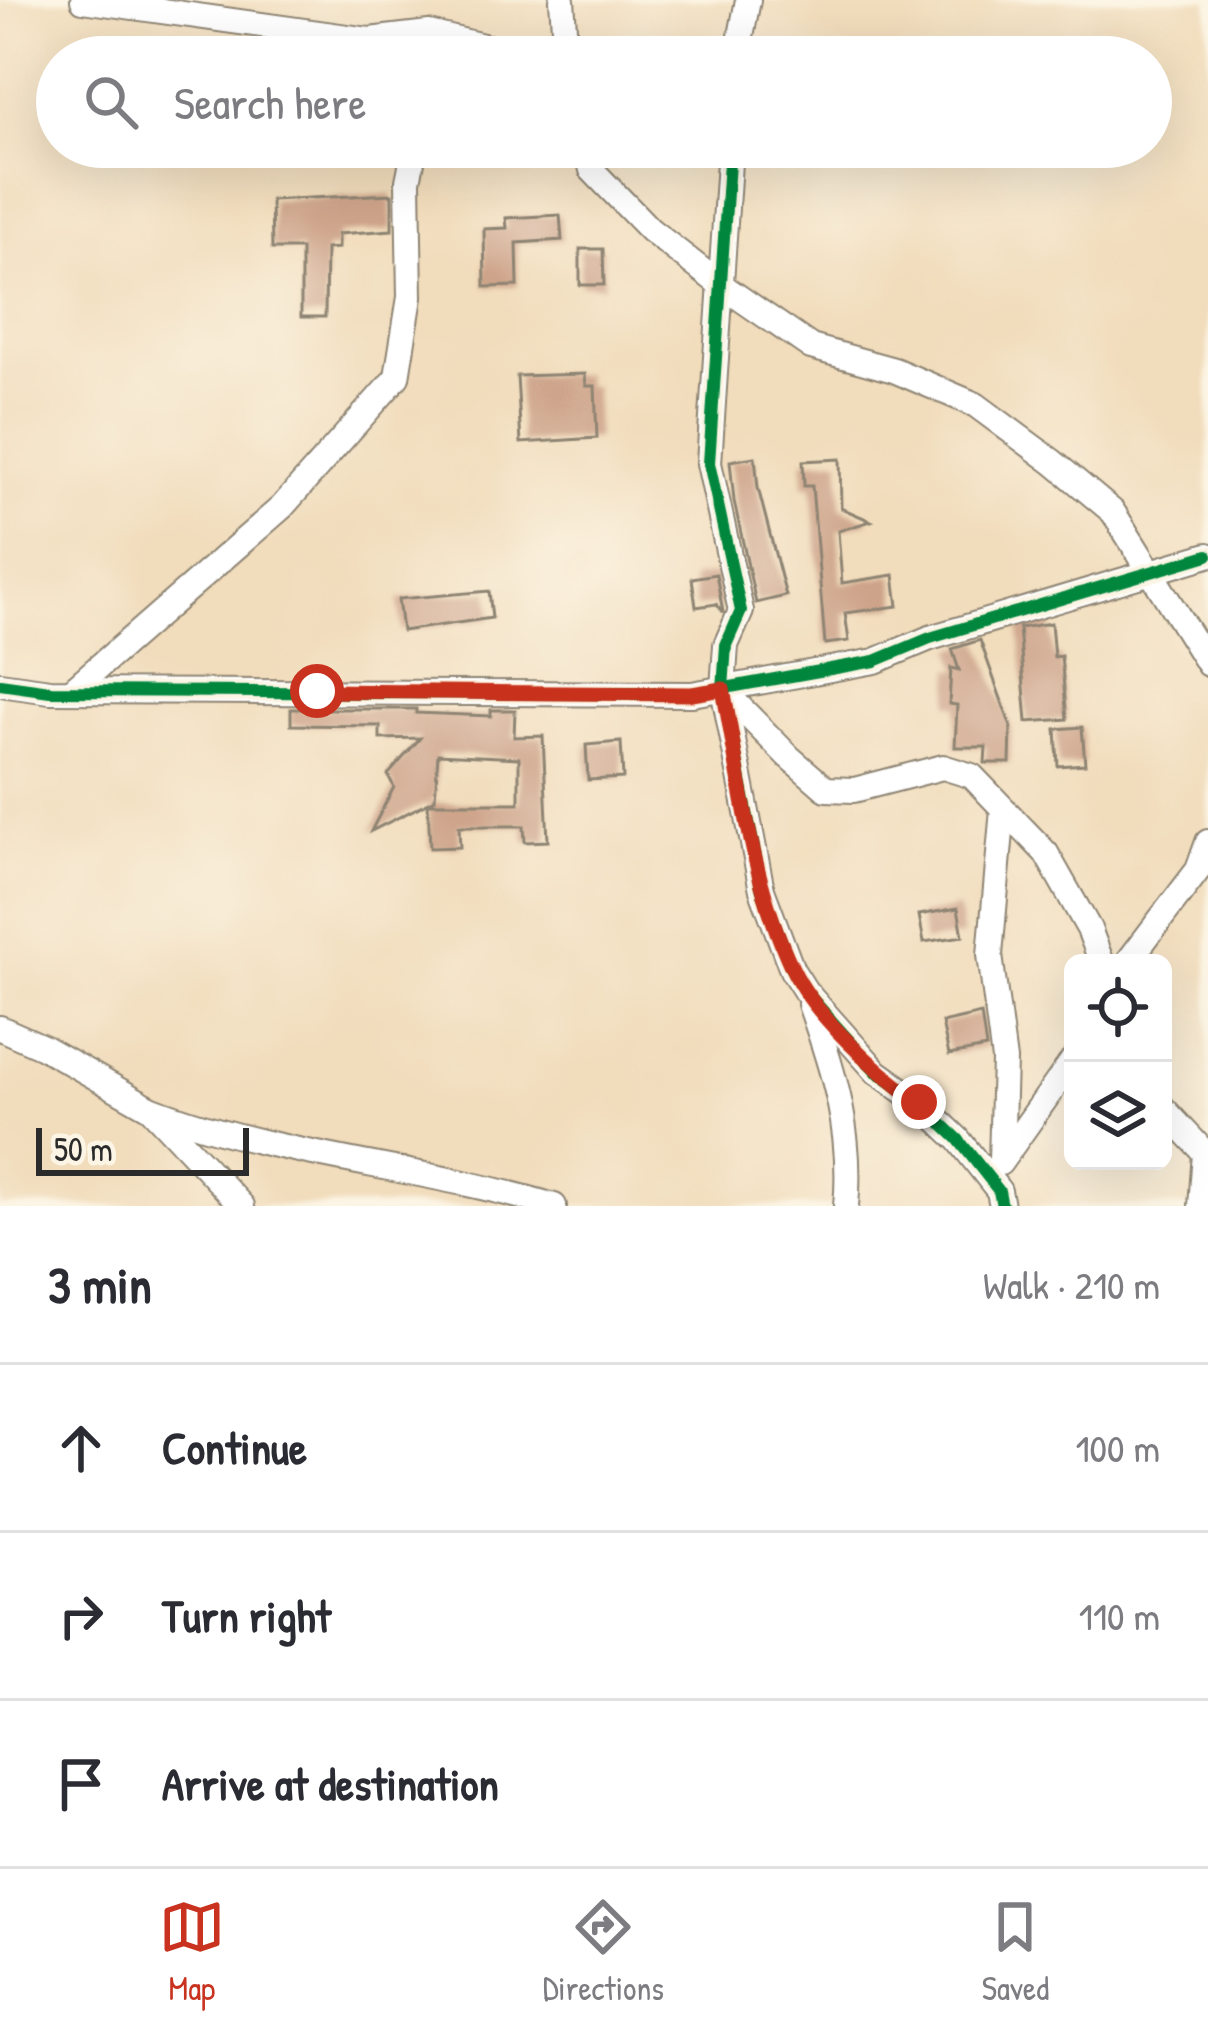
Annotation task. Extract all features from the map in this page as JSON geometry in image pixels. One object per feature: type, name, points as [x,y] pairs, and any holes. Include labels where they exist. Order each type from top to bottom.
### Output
[{"type":"street","points":[[83,0],[340,36]]},
{"type":"street","points":[[562,0],[565,36]]},
{"type":"street","points":[[741,36],[748,0]]},
{"type":"street","points":[[70,691],[282,507],[397,376],[410,297],[411,168]]},
{"type":"street","points":[[591,168],[650,230],[811,346],[894,370],[976,405],[1113,512],[1208,664]]},
{"type":"street","points":[[729,168],[710,464],[741,611],[726,645],[723,689],[762,890],[792,970],[806,992],[878,1072],[919,1102],[999,1183]]},
{"type":"street","points":[[0,684],[70,691],[692,694],[889,657],[930,638],[1208,555]]},
{"type":"street","points":[[723,689],[826,789],[854,790],[943,767],[972,776],[1046,853],[1099,954]]},
{"type":"street","points":[[999,1183],[1004,1060],[990,955],[1003,808]]},
{"type":"street","points":[[1134,954],[1197,887],[1208,842]]},
{"type":"street","points":[[806,992],[838,1084],[849,1172],[846,1206]]},
{"type":"street","points":[[0,1028],[44,1047],[150,1108],[229,1135],[460,1181],[554,1206]]},
{"type":"street","points":[[999,1183],[1072,1062]]},
{"type":"street","points":[[150,1108],[242,1206]]},
{"type":"street","points":[[1172,1118],[1205,1153],[1201,1206]]},
{"type":"building","points":[[392,194],[392,230],[338,234],[338,248],[326,249],[325,317],[301,317],[301,249],[272,249],[271,200]]},
{"type":"building","points":[[560,215],[562,240],[517,243],[518,286],[485,287],[484,229],[507,228],[506,218]]},
{"type":"building","points":[[580,249],[603,249],[604,285],[580,285]]},
{"type":"building","points":[[585,374],[586,386],[595,386],[597,438],[521,443],[517,376]]},
{"type":"building","points":[[755,457],[758,488],[786,596],[756,603],[730,461]]},
{"type":"building","points":[[840,459],[841,508],[871,521],[838,531],[842,583],[894,575],[898,606],[845,613],[849,641],[825,644],[812,486],[804,486],[803,461]]},
{"type":"building","points":[[716,574],[723,612],[716,604],[696,607],[692,578]]},
{"type":"building","points":[[489,591],[492,618],[402,631],[398,599]]},
{"type":"building","points":[[1051,623],[1054,657],[1061,656],[1067,719],[1027,722],[1019,628]]},
{"type":"building","points":[[980,640],[1011,727],[1010,763],[985,763],[986,747],[955,747],[957,705],[949,704],[951,668],[959,670],[952,649]]},
{"type":"building","points":[[291,709],[416,709],[416,713],[491,716],[491,710],[515,710],[514,737],[543,736],[548,841],[525,842],[524,826],[459,826],[460,847],[430,848],[428,803],[519,803],[519,758],[438,754],[435,799],[371,831],[394,787],[388,775],[420,738],[380,739],[380,726],[291,725]]},
{"type":"building","points":[[1082,727],[1085,764],[1058,766],[1056,729]]},
{"type":"building","points":[[621,742],[623,778],[588,780],[586,745]]},
{"type":"building","points":[[958,908],[963,936],[924,942],[919,915]]},
{"type":"building","points":[[981,1014],[986,1048],[949,1055],[942,1023]]},
{"type":"cycle path","points":[[729,168],[709,463],[741,611],[726,645],[723,689],[762,890],[792,970],[806,992],[877,1072],[919,1102],[958,1139],[999,1191],[1002,1206]]},
{"type":"cycle path","points":[[0,684],[50,691],[692,694],[875,661],[930,638],[1208,555]]},
{"type":"route","points":[[317,691],[692,694],[723,689],[762,890],[792,970],[878,1072],[919,1102]]}]
